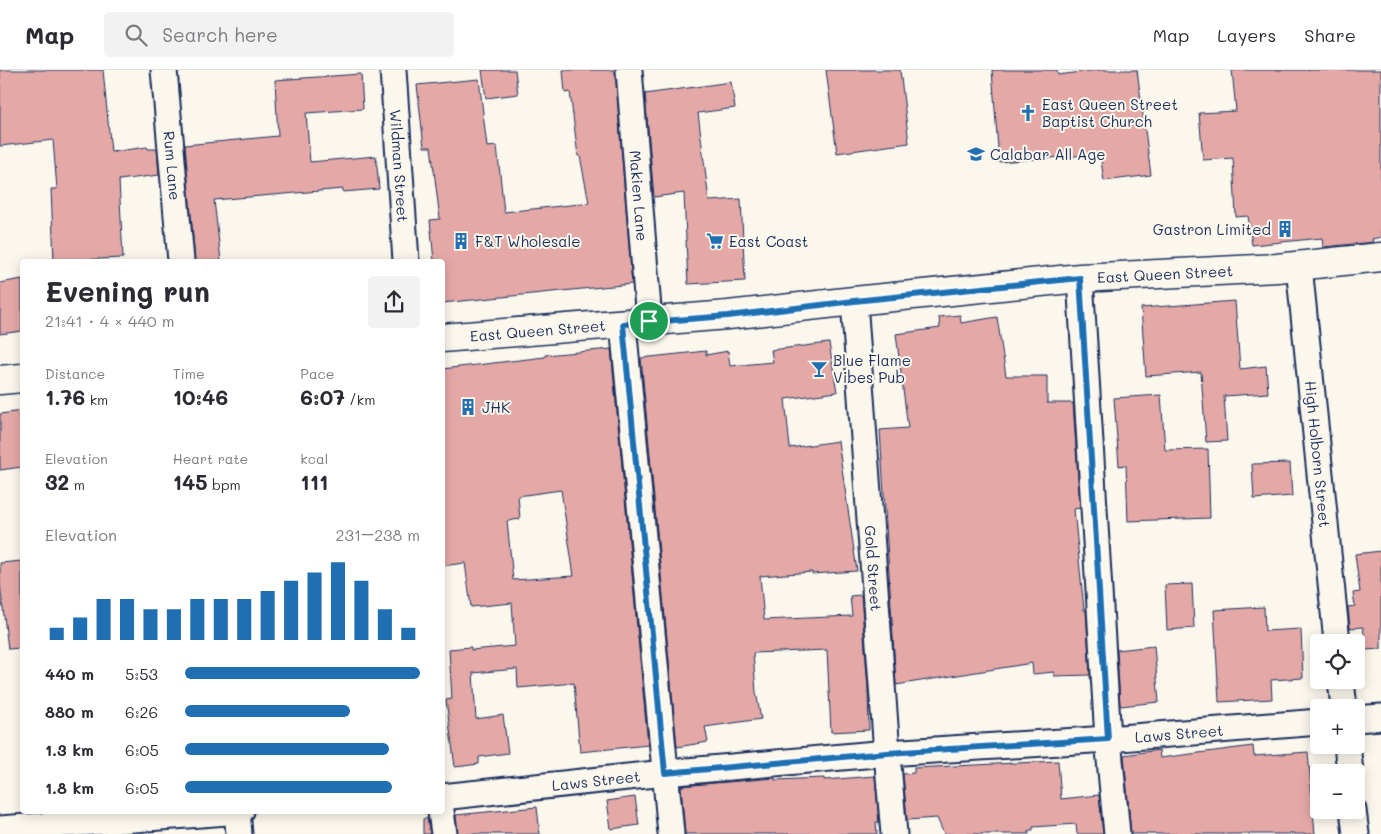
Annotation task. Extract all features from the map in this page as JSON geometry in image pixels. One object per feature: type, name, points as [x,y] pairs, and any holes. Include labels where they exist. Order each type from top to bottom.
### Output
[{"type":"main road","name":"East Queen Street","points":[[445,338],[728,316],[1080,278],[1299,266],[1381,257]]},
{"type":"main road","points":[[0,380],[20,378]]},
{"type":"street","name":"Rum Lane","points":[[164,70],[181,259]]},
{"type":"street","name":"Wildman Street","points":[[393,70],[406,259]]},
{"type":"street","name":"Makien Lane","points":[[629,70],[636,322],[665,773],[671,834]]},
{"type":"street","name":"High Holborn Street","points":[[1299,266],[1336,634]]},
{"type":"street","points":[[1080,278],[1108,739],[1117,834]]},
{"type":"street","name":"Gold Street","points":[[854,301],[894,834]]},
{"type":"street","points":[[1365,718],[1381,717]]},
{"type":"street","name":"Laws Street","points":[[445,797],[665,773],[887,753],[1108,739],[1310,723]]},
{"type":"street","points":[[0,829],[198,814]]},
{"type":"street","points":[[238,814],[239,834]]},
{"type":"street","points":[[441,814],[444,834]]},
{"type":"street","points":[[1354,819],[1356,834]]},
{"type":"building","points":[[0,70],[103,70],[111,152],[147,147],[148,149],[157,149],[159,175],[119,180],[123,258],[54,259],[51,189],[57,189],[53,140],[0,146]]},
{"type":"building","points":[[482,70],[515,70],[518,94],[486,98]]},
{"type":"building","points":[[563,70],[615,70],[632,284],[445,303],[445,259],[434,259],[430,220],[440,219],[431,147],[424,147],[417,85],[479,79],[487,147],[497,146],[504,212],[589,203],[580,156],[578,156],[570,92],[565,93]]},
{"type":"building","points":[[826,70],[900,70],[909,143],[837,153]]},
{"type":"building","points":[[992,70],[1057,70],[1058,75],[1097,70],[1137,70],[1151,175],[1104,181],[1100,154],[999,162]]},
{"type":"building","points":[[1232,70],[1381,70],[1381,237],[1372,239],[1373,242],[1323,247],[1322,238],[1252,245],[1248,216],[1236,217],[1233,158],[1203,160],[1199,113],[1236,111]]},
{"type":"building","points":[[361,74],[363,109],[306,113],[310,162],[376,156],[379,189],[343,192],[343,189],[214,200],[221,259],[195,259],[185,145],[278,136],[275,80]]},
{"type":"building","points":[[731,82],[735,108],[698,113],[709,201],[741,199],[745,281],[688,284],[684,193],[654,197],[645,94]]},
{"type":"building","points":[[20,279],[20,331],[0,334],[0,283]]},
{"type":"building","points":[[1235,301],[1240,369],[1266,366],[1268,393],[1224,396],[1227,441],[1206,442],[1201,372],[1146,376],[1141,308]]},
{"type":"building","points":[[960,315],[961,323],[997,317],[1006,376],[1047,376],[1047,403],[1073,403],[1080,508],[1074,509],[1084,610],[1086,610],[1090,675],[1054,676],[1054,672],[1033,674],[1032,663],[896,685],[880,430],[908,428],[896,334],[940,328],[939,317]]},
{"type":"building","points":[[829,343],[837,392],[785,399],[790,448],[838,441],[857,571],[760,576],[764,620],[852,616],[850,596],[861,595],[869,730],[831,732],[827,650],[753,653],[756,692],[761,719],[705,727],[708,742],[677,747],[641,358],[706,351],[706,355],[728,351],[730,366],[773,362],[771,350]]},
{"type":"building","points":[[611,349],[648,745],[580,752],[574,683],[518,688],[517,669],[473,673],[476,719],[503,715],[508,753],[479,757],[479,764],[455,767],[446,700],[452,699],[449,649],[471,647],[471,650],[515,646],[512,603],[471,607],[465,563],[445,566],[445,369],[545,357],[545,355]],"holes":[[[561,490],[574,576],[513,580],[507,521],[520,519],[518,496]]]},
{"type":"building","points":[[1161,395],[1165,450],[1208,449],[1210,518],[1128,521],[1126,465],[1119,466],[1114,398]]},
{"type":"building","points":[[20,411],[20,467],[0,470],[0,414]]},
{"type":"building","points":[[1290,463],[1292,496],[1254,499],[1252,464]]},
{"type":"building","points":[[1381,551],[1381,649],[1366,650],[1363,627],[1350,628],[1348,607],[1355,606],[1353,593],[1360,592],[1355,554]]},
{"type":"building","points":[[20,561],[20,648],[8,649],[0,584],[0,563]]},
{"type":"building","points":[[1192,584],[1194,628],[1167,630],[1165,585]]},
{"type":"building","points":[[1264,607],[1265,631],[1301,629],[1303,678],[1271,680],[1272,699],[1219,702],[1214,610]]},
{"type":"building","points":[[1154,646],[1159,702],[1120,706],[1117,650]]},
{"type":"building","points":[[1253,746],[1254,756],[1308,752],[1310,819],[1314,819],[1315,834],[1131,834],[1124,755],[1159,750],[1160,758]]},
{"type":"building","points":[[1058,761],[1061,799],[1099,795],[1103,834],[1077,834],[1076,824],[1033,827],[1033,830],[1029,830],[1029,834],[944,834],[937,818],[907,820],[903,774],[914,773],[914,768]]},
{"type":"building","points":[[875,776],[879,822],[876,822],[877,834],[685,834],[681,786],[775,778],[775,780],[824,778],[824,780]]},
{"type":"building","points":[[635,797],[639,825],[611,829],[607,801]]},
{"type":"building","points":[[537,807],[540,834],[458,834],[456,815]]},
{"type":"building","points":[[427,818],[430,834],[423,834],[423,819]]},
{"type":"place","name":"East Queen Street Baptist Church","points":[[1028,113]]},
{"type":"place","name":"Calabar All Age","points":[[976,154]]},
{"type":"place","name":"Gastron Limited","points":[[1285,229]]},
{"type":"place","name":"F&T Wholesale","points":[[461,241]]},
{"type":"place","name":"East Coast","points":[[715,241]]},
{"type":"place","name":"Blue Flame Vibes Pub","points":[[819,369]]},
{"type":"place","name":"JHK","points":[[468,407]]},
{"type":"route","points":[[1080,278],[1108,739],[887,753],[665,773],[623,324],[649,321],[728,316],[1080,278]]}]
